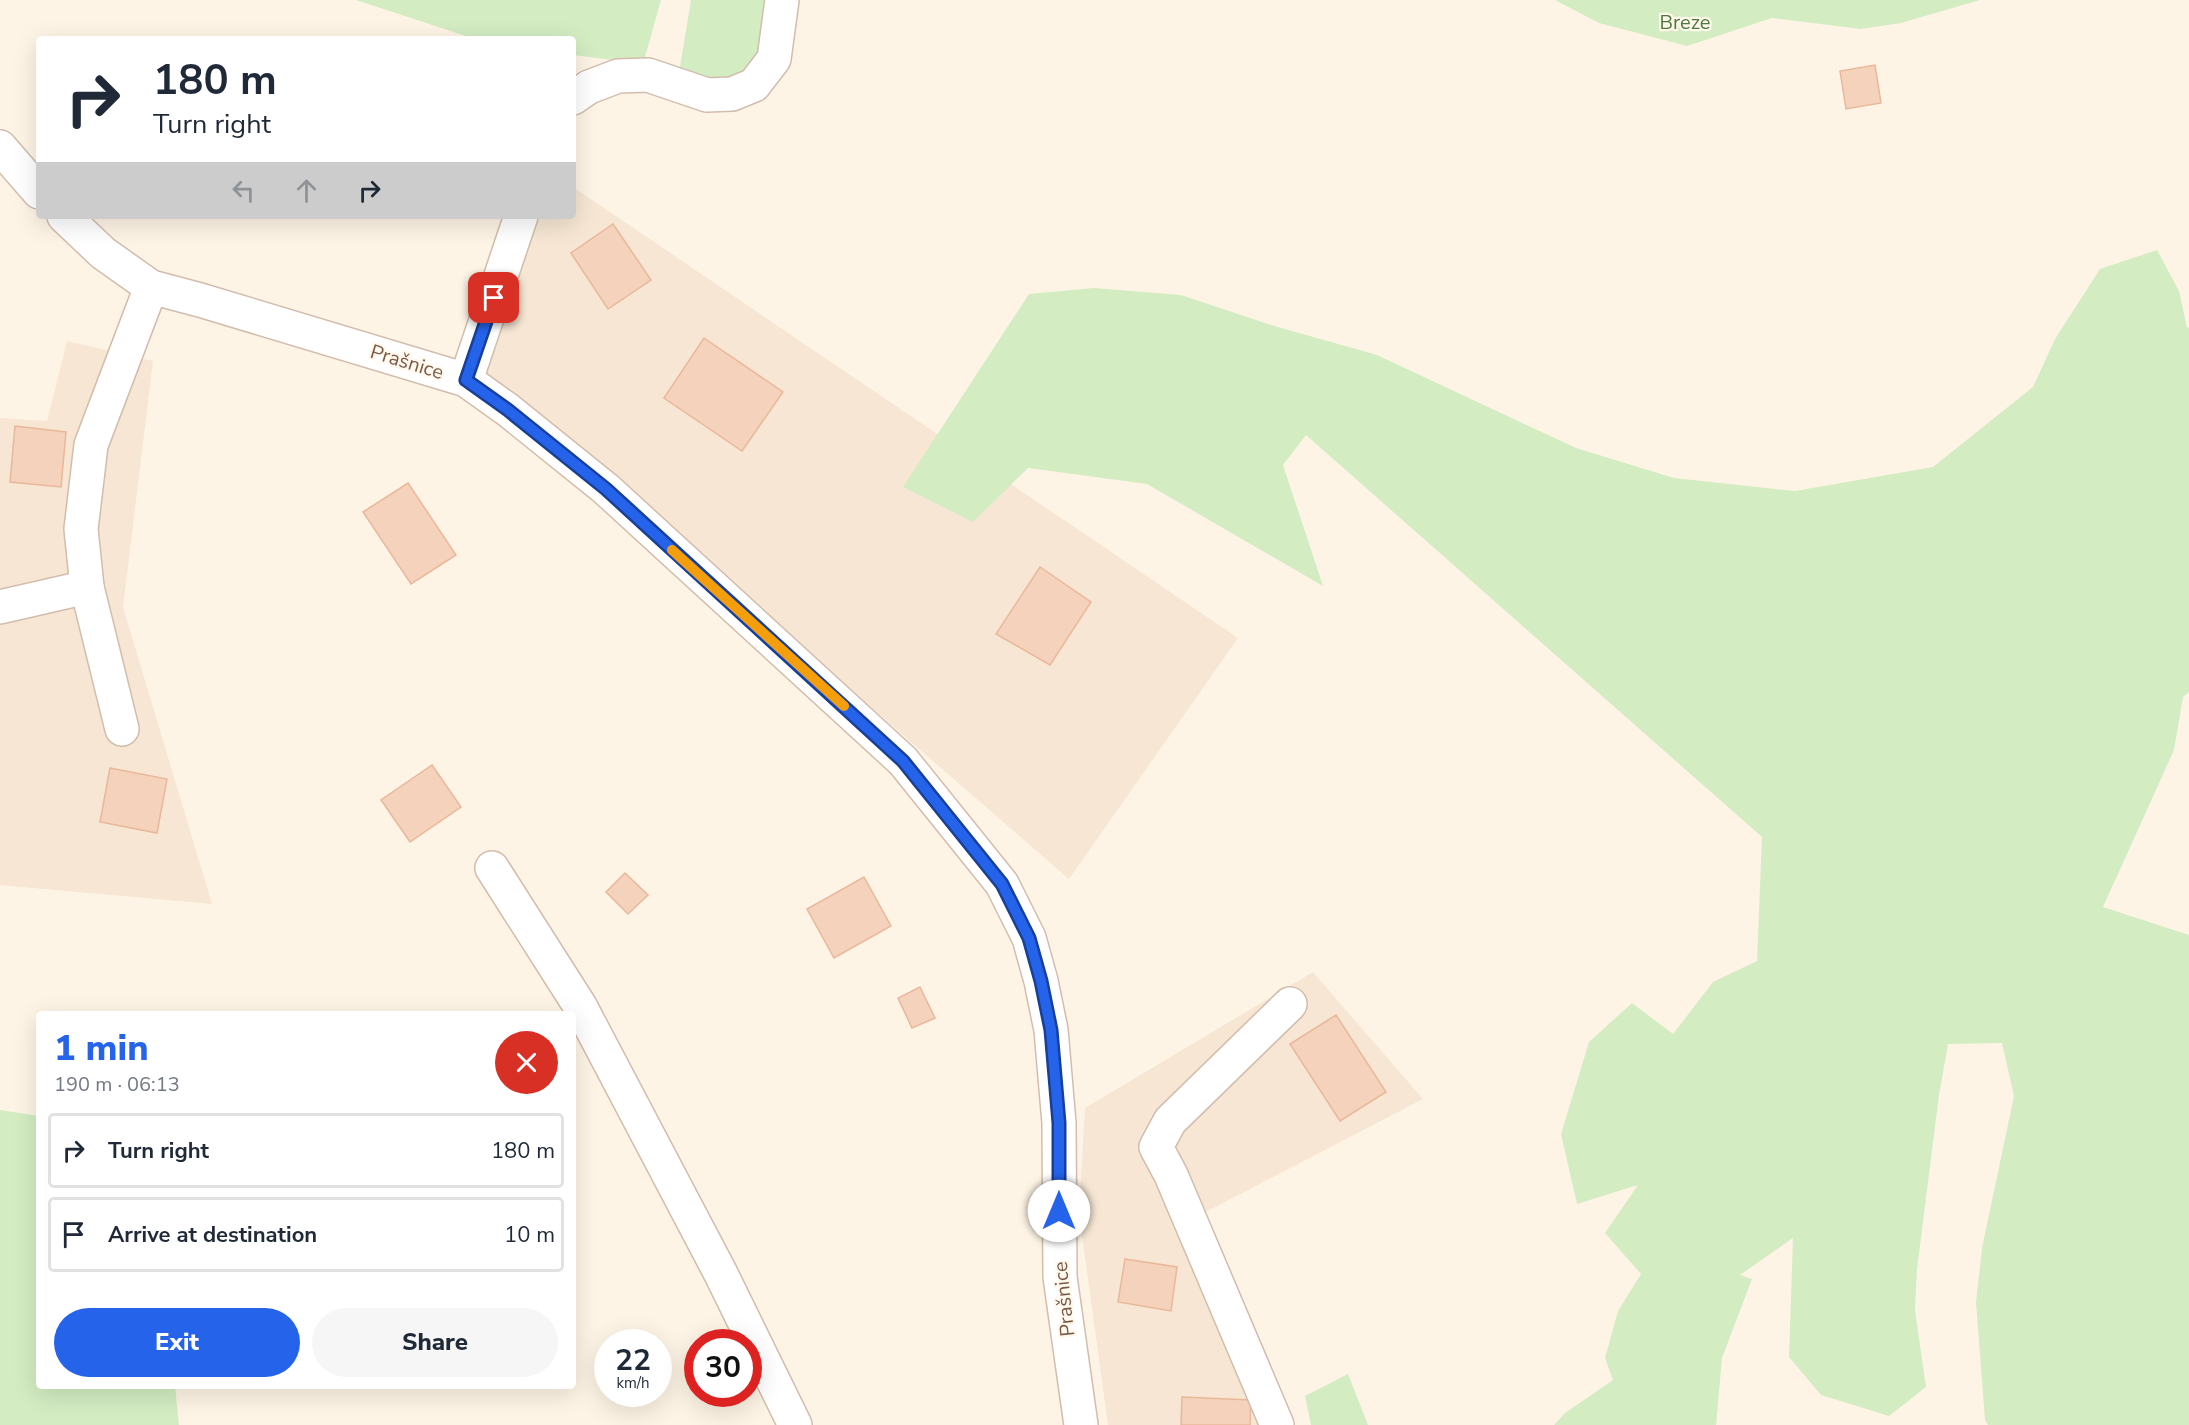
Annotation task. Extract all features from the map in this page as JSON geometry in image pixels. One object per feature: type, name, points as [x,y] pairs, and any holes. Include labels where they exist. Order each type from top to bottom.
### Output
[{"type":"street","points":[[576,96],[590,87],[618,76],[648,75],[707,95],[732,94],[754,85],[774,59],[782,0]]},
{"type":"street","points":[[0,147],[36,189]]},
{"type":"street","name":"Prašnice","points":[[67,219],[103,253],[151,287],[466,380],[508,410],[606,489],[903,761],[1002,884],[1029,938],[1041,981],[1051,1030],[1059,1123],[1060,1276],[1081,1425]]},
{"type":"street","points":[[466,380],[520,219]]},
{"type":"street","points":[[122,729],[87,587],[81,529],[92,445],[151,287]]},
{"type":"street","points":[[0,607],[87,587]]},
{"type":"street","points":[[492,868],[580,1006],[721,1274],[795,1425]]},
{"type":"street","points":[[1277,1425],[1171,1175],[1156,1147],[1170,1121],[1290,1004]]},
{"type":"shaded area","points":[[576,189],[1238,638],[1069,879],[481,369],[525,219],[576,219]]},
{"type":"shaded area","points":[[67,341],[153,361],[123,607],[212,904],[0,885],[0,418],[47,421]]},
{"type":"shaded area","points":[[1313,972],[1423,1099],[1200,1215],[1274,1425],[1108,1425],[1079,1213],[1085,1108]]},
{"type":"green space","points":[[356,0],[661,0],[643,64],[576,55],[576,36],[466,36]]},
{"type":"green space","points":[[691,0],[773,0],[754,92],[679,73]]},
{"type":"green space","name":"Breze","points":[[1555,0],[1980,0],[1901,23],[1861,29],[1772,18],[1687,46],[1599,23]]},
{"type":"green space","points":[[2157,250],[2179,291],[2187,328],[2189,327],[2189,692],[2183,697],[2174,750],[2103,907],[2189,935],[2189,1425],[1988,1425],[1985,1420],[1976,1302],[1982,1248],[2014,1096],[2002,1043],[1948,1044],[1939,1095],[1917,1269],[1915,1310],[1926,1387],[1889,1416],[1821,1395],[1789,1357],[1793,1238],[1740,1275],[1752,1279],[1722,1358],[1716,1425],[1554,1425],[1565,1413],[1613,1380],[1605,1358],[1618,1311],[1641,1274],[1605,1233],[1638,1185],[1577,1204],[1561,1134],[1589,1042],[1632,1003],[1673,1034],[1713,982],[1757,961],[1762,837],[1306,435],[1283,465],[1323,586],[1147,484],[1028,468],[973,522],[903,487],[1029,294],[1094,288],[1181,295],[1271,325],[1377,355],[1576,448],[1674,478],[1795,491],[1933,467],[2033,387],[2055,339],[2100,269]]},
{"type":"green space","points":[[0,1110],[36,1116],[36,1389],[175,1389],[179,1425],[0,1425]]},
{"type":"green space","points":[[1348,1374],[1368,1425],[1311,1425],[1305,1396]]},
{"type":"building","points":[[1875,65],[1881,103],[1846,109],[1840,71]]},
{"type":"building","points":[[613,224],[651,280],[608,309],[571,253]]},
{"type":"building","points":[[704,338],[783,392],[742,451],[664,398]]},
{"type":"building","points":[[15,426],[66,432],[61,487],[10,482]]},
{"type":"building","points":[[408,483],[456,555],[411,584],[363,512]]},
{"type":"building","points":[[1040,567],[1091,602],[1050,665],[996,634]]},
{"type":"building","points":[[432,765],[461,807],[410,842],[381,800]]},
{"type":"building","points":[[110,768],[167,779],[157,833],[100,822]]},
{"type":"building","points":[[625,873],[648,895],[628,914],[606,892]]},
{"type":"building","points":[[864,877],[891,926],[834,958],[807,909]]},
{"type":"building","points":[[920,987],[935,1018],[912,1028],[898,998]]},
{"type":"building","points":[[1336,1015],[1386,1092],[1340,1121],[1290,1044]]},
{"type":"building","points":[[1125,1259],[1177,1267],[1171,1311],[1118,1302]]},
{"type":"building","points":[[1182,1397],[1251,1400],[1250,1425],[1181,1425]]},
{"type":"slow traffic","points":[[672,550],[844,706]]},
{"type":"route","points":[[494,298],[466,380],[508,410],[606,489],[903,761],[1002,884],[1029,938],[1051,1030],[1059,1123],[1059,1211]]}]
